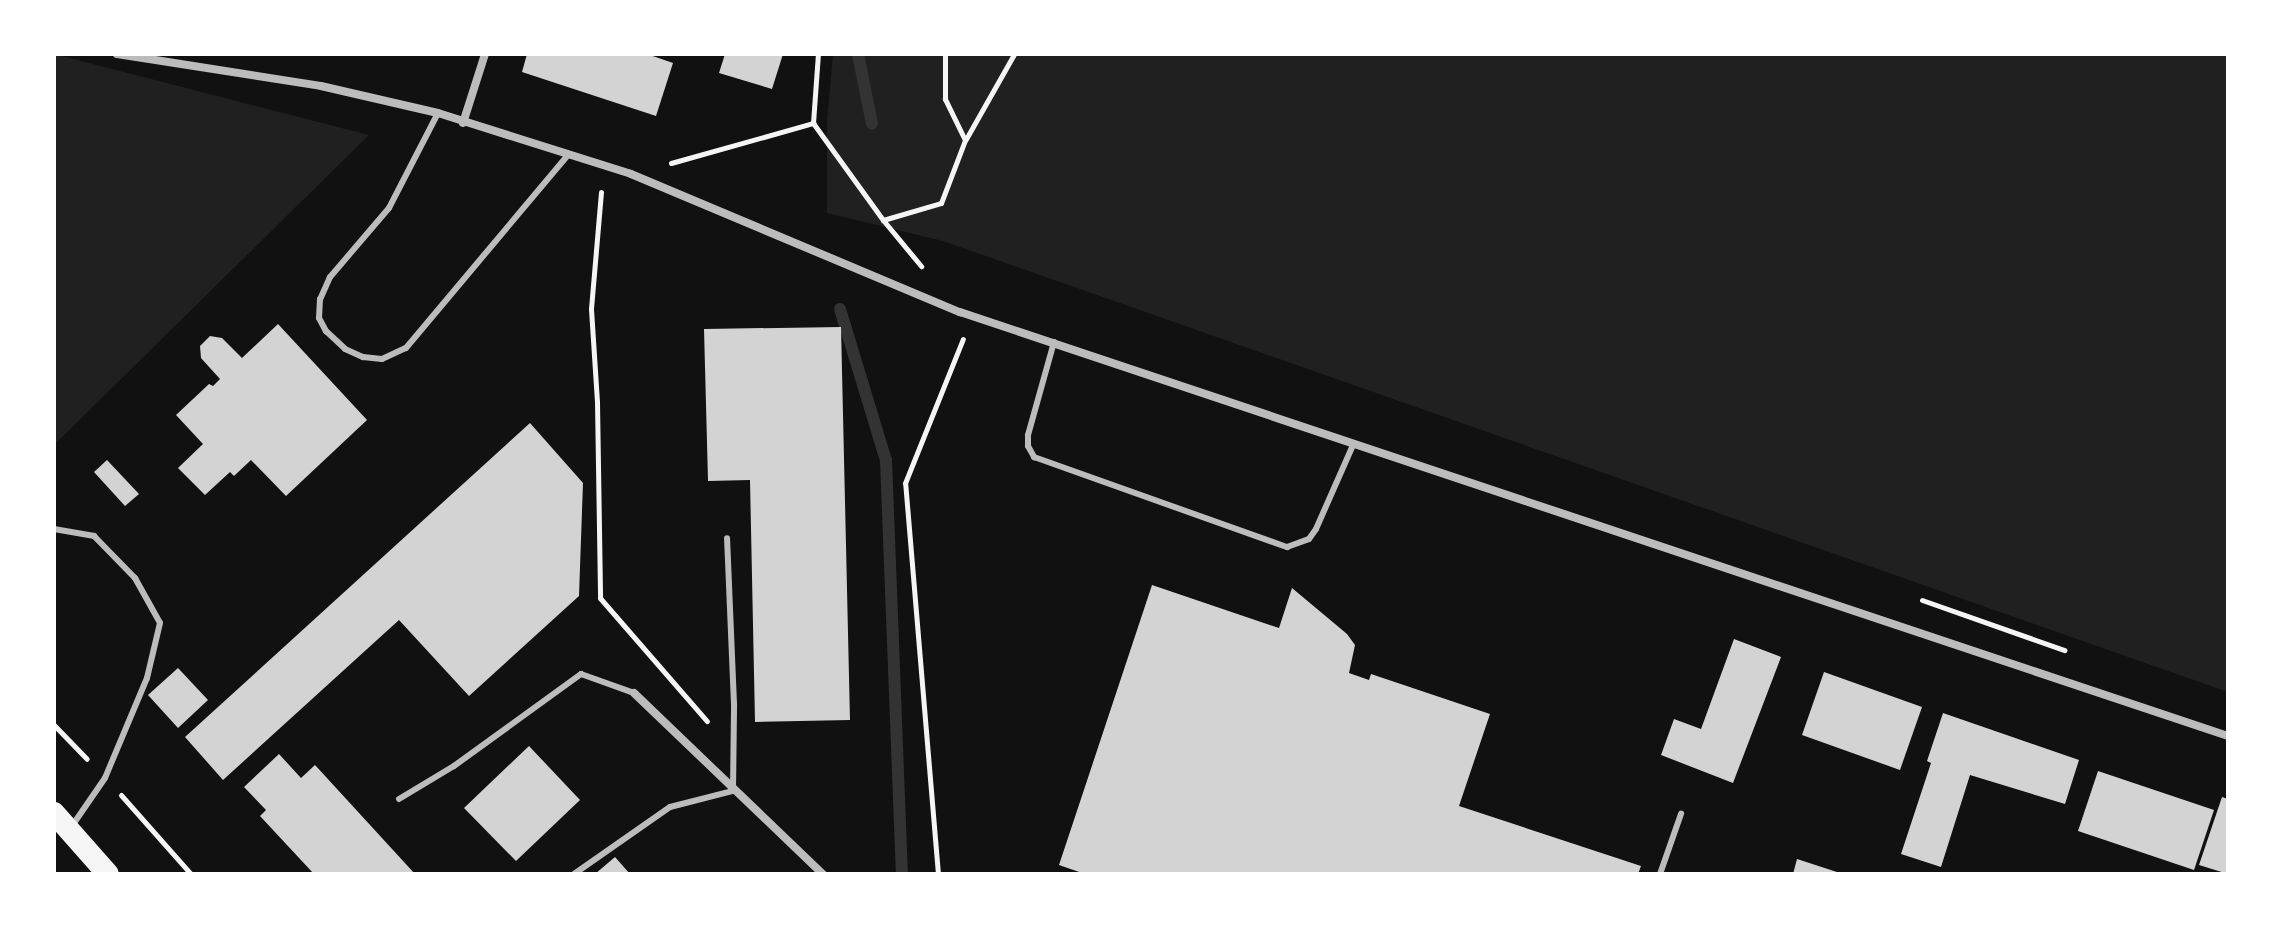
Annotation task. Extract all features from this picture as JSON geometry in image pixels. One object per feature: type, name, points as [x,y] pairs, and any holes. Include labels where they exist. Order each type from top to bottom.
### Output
[{"type":"highway","points":[[62,821],[108,874]]},
{"type":"street","points":[[117,54],[321,86],[438,113],[631,174],[960,312],[2228,736]]},
{"type":"street","points":[[463,123],[485,54]]},
{"type":"street","points":[[634,693],[823,874]]},
{"type":"lane","points":[[438,113],[389,208],[330,277],[320,299],[319,318],[326,331],[345,349],[363,357],[382,359],[406,348],[568,155]]},
{"type":"lane","points":[[1054,342],[1028,435],[1028,446],[1034,457],[1287,547],[1309,539],[1316,529],[1354,443]]},
{"type":"lane","points":[[54,529],[94,536],[135,578],[160,623],[147,678],[105,778],[62,821]]},
{"type":"lane","points":[[574,874],[670,807],[733,791],[734,704],[727,538]]},
{"type":"lane","points":[[399,799],[454,766],[581,674],[634,693]]},
{"type":"lane","points":[[1660,874],[1681,814]]},
{"type":"path","points":[[818,54],[813,123],[883,220],[960,312]]},
{"type":"path","points":[[945,54],[945,99],[965,140]]},
{"type":"path","points":[[883,220],[941,203],[965,140],[1014,54]]},
{"type":"path","points":[[631,174],[813,123]]},
{"type":"path","points":[[603,167],[591,309],[597,402],[600,598],[711,724]]},
{"type":"path","points":[[938,874],[905,483],[972,315]]},
{"type":"path","points":[[1922,600],[2067,651]]},
{"type":"shaded area","points":[[54,54],[369,135],[54,445]]},
{"type":"shaded area","points":[[833,54],[2228,54],[2228,692],[943,241],[827,213],[827,122]]},
{"type":"building","points":[[527,54],[647,54],[673,63],[656,116],[522,72]]},
{"type":"building","points":[[725,54],[783,54],[772,89],[719,73]]},
{"type":"building","points":[[278,324],[367,420],[286,496],[251,460],[234,476],[230,472],[205,495],[178,468],[203,444],[176,415],[209,384],[213,386],[220,379],[201,358],[200,346],[210,336],[222,338],[242,358]]},
{"type":"building","points":[[841,327],[850,720],[755,722],[750,480],[708,481],[704,329]]},
{"type":"building","points":[[530,423],[583,483],[579,596],[469,696],[399,620],[223,780],[185,737]]},
{"type":"building","points":[[107,460],[139,494],[125,506],[94,472]]},
{"type":"building","points":[[1152,585],[1279,628],[1292,588],[1347,634],[1355,645],[1349,673],[1369,680],[1371,674],[1490,714],[1459,806],[1641,866],[1638,874],[1085,874],[1059,865]]},
{"type":"building","points":[[1734,639],[1781,657],[1733,783],[1661,755],[1674,719],[1701,729]]},
{"type":"building","points":[[178,668],[208,700],[178,728],[148,695]]},
{"type":"building","points":[[1824,672],[1922,707],[1900,770],[1802,735]]},
{"type":"building","points":[[1943,713],[2079,760],[2065,804],[1970,775],[1941,867],[1901,854],[1931,763],[1927,761]]},
{"type":"building","points":[[529,746],[580,800],[516,861],[464,808]]},
{"type":"building","points":[[279,754],[301,778],[315,765],[415,874],[314,874],[260,816],[266,810],[244,787]]},
{"type":"building","points":[[2098,771],[2214,810],[2194,870],[2078,831]]},
{"type":"building","points":[[2222,797],[2228,799],[2228,874],[2199,865]]},
{"type":"building","points":[[615,857],[630,874],[595,874]]},
{"type":"building","points":[[1797,859],[1840,873],[1840,874],[1793,874]]},
{"type":"waterway","points":[[858,54],[872,124]]},
{"type":"waterway","points":[[840,309],[886,460],[902,874]]}]
